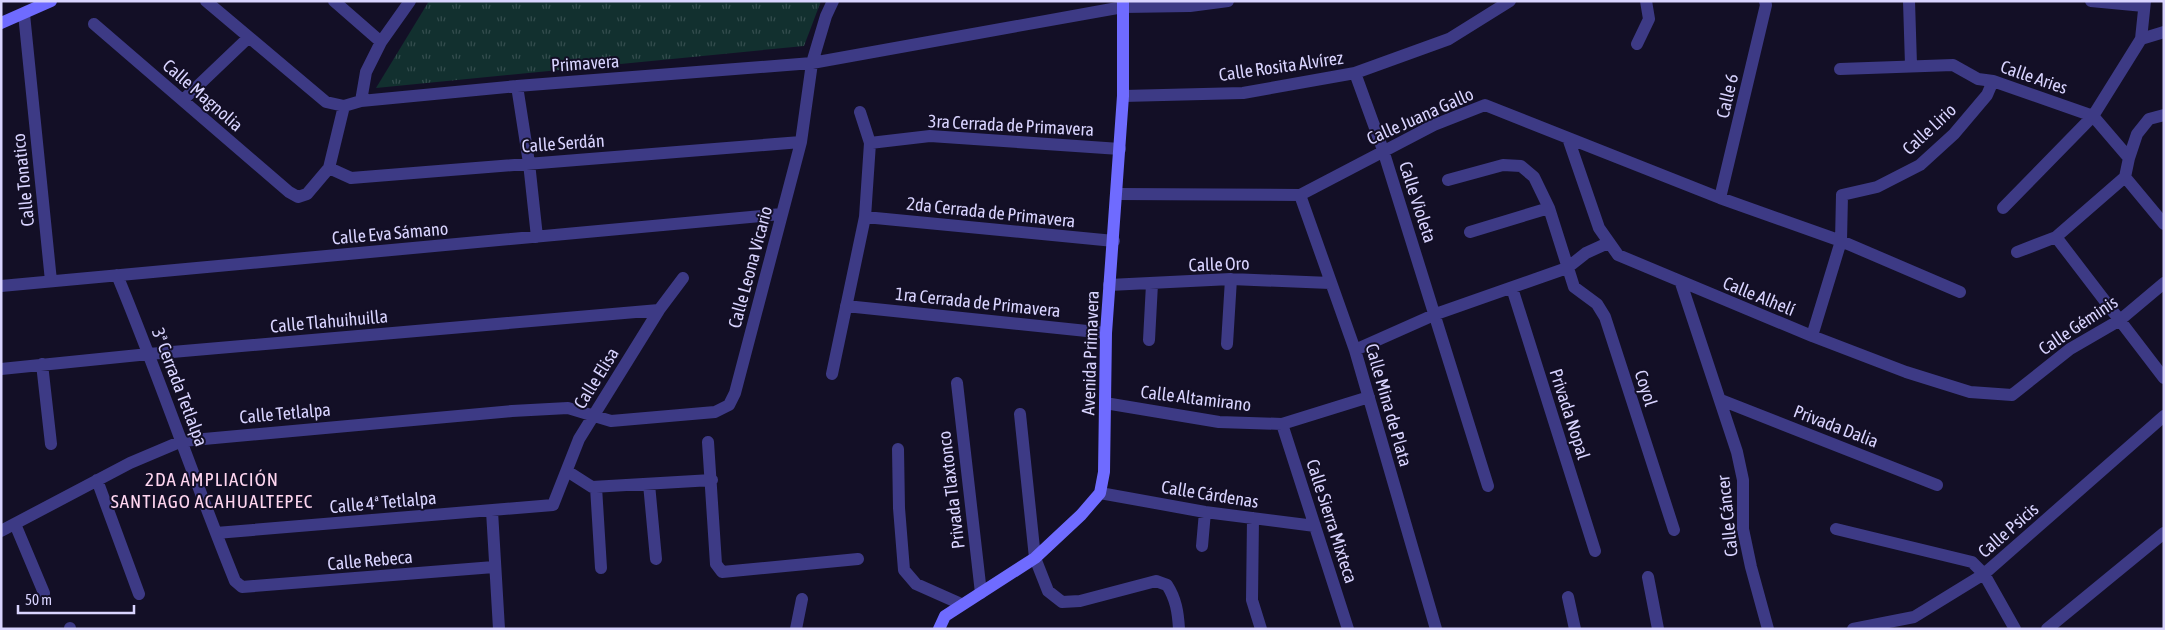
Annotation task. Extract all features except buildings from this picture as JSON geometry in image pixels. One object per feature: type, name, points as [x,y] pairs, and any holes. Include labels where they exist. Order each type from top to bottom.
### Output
[{"type":"street","points":[[1,23],[51,1]]},
{"type":"street","points":[[206,1],[326,102],[344,106],[329,168]]},
{"type":"street","points":[[334,1],[381,42]]},
{"type":"street","points":[[361,101],[366,72],[381,42],[410,1]]},
{"type":"street","name":"Calle Leona Vicario","points":[[592,417],[611,422],[715,412],[729,405],[735,393],[801,142],[812,63],[826,16],[833,1]]},
{"type":"street","name":"Primavera","points":[[344,106],[361,101],[517,86],[812,63],[1123,4],[1190,6],[1228,1]]},
{"type":"street","name":"Calle Rosita Alvírez","points":[[1123,96],[1243,93],[1355,73],[1449,39],[1510,1]]},
{"type":"street","points":[[1636,44],[1649,19],[1646,1]]},
{"type":"street","name":"Calle 6","points":[[1720,198],[1766,1]]},
{"type":"street","points":[[1909,1],[1911,65]]},
{"type":"street","points":[[2003,208],[2093,116],[2141,39],[2144,4],[2091,1]]},
{"type":"street","name":"Avenida Primavera","points":[[1100,494],[1104,472],[1106,333],[1123,96],[1123,4]]},
{"type":"street","name":"Calle Tonatico","points":[[24,14],[51,281]]},
{"type":"street","name":"Calle Magnolia","points":[[94,24],[289,192],[298,197],[307,194],[329,168]]},
{"type":"street","points":[[2141,39],[2164,32]]},
{"type":"street","points":[[183,100],[248,38]]},
{"type":"street","name":"Calle Aries","points":[[1840,69],[1953,65],[1978,79],[1993,81],[2093,116]]},
{"type":"street","name":"Calle Violeta","points":[[1355,73],[1383,150],[1436,314],[1488,486]]},
{"type":"street","name":"Calle Lirio","points":[[1812,336],[1841,241],[1842,194],[1877,187],[1920,165],[1954,134],[1987,95],[1993,81]]},
{"type":"street","points":[[517,86],[529,163],[537,237]]},
{"type":"street","name":"Calle Juana Gallo","points":[[1117,194],[1300,194],[1434,125],[1485,105],[1720,198],[1841,241],[1960,292]]},
{"type":"street","points":[[832,374],[865,217],[870,143],[860,112]]},
{"type":"street","points":[[2017,252],[2056,237],[2125,177],[2137,134],[2149,118],[2164,115]]},
{"type":"street","points":[[2093,116],[2129,158]]},
{"type":"street","name":"3ra Cerrada de Primavera","points":[[870,143],[930,136],[1120,149]]},
{"type":"street","name":"Calle Alhelí","points":[[1568,138],[1599,228],[1618,255],[1681,283],[1906,372],[1970,392],[2012,395]]},
{"type":"street","name":"Calle Serdán","points":[[329,168],[351,178],[801,142]]},
{"type":"street","points":[[1448,180],[1503,164],[1521,166],[1534,176],[1548,208],[1568,268]]},
{"type":"street","points":[[2125,177],[2164,224]]},
{"type":"street","name":"Calle Mina de Plata","points":[[1300,194],[1355,350],[1436,629]]},
{"type":"street","points":[[1470,232],[1548,208]]},
{"type":"street","name":"Calle Eva Sámano","points":[[1,286],[782,214]]},
{"type":"street","name":"2da Cerrada de Primavera","points":[[865,217],[1114,241]]},
{"type":"street","points":[[2056,237],[2164,378]]},
{"type":"street","points":[[1355,350],[1436,314],[1568,268],[1586,253],[1608,243]]},
{"type":"street","name":"Coyol","points":[[1568,268],[1574,287],[1597,304],[1605,317],[1674,530]]},
{"type":"street","name":"3ª Cerrada Tetlalpa","points":[[117,275],[235,581],[242,587],[249,588]]},
{"type":"street","name":"Calle Elisa","points":[[553,505],[579,439],[659,310],[683,278]]},
{"type":"street","points":[[1227,344],[1231,279]]},
{"type":"street","name":"Calle Oro","points":[[1109,285],[1231,279],[1330,283]]},
{"type":"street","name":"Calle Cáncer","points":[[1681,283],[1721,400],[1741,471],[1744,529],[1751,567],[1768,629]]},
{"type":"street","name":"Calle Géminis","points":[[2012,395],[2070,349],[2120,320],[2164,283]]},
{"type":"street","points":[[1149,340],[1152,284]]},
{"type":"street","name":"Privada Nopal","points":[[1512,288],[1595,551]]},
{"type":"street","name":"1ra Cerrada de Primavera","points":[[846,306],[1106,333]]},
{"type":"street","name":"Calle Tlahuihuilla","points":[[1,369],[149,354],[659,310]]},
{"type":"street","points":[[42,364],[51,444]]},
{"type":"street","name":"Privada Tlaxtonco","points":[[956,383],[981,593]]},
{"type":"street","name":"Calle Altamirano","points":[[1105,403],[1220,422],[1282,424],[1369,397]]},
{"type":"street","name":"Privada Dalia","points":[[1721,400],[1937,485]]},
{"type":"street","name":"Calle Tetlalpa","points":[[1,532],[98,480],[182,441],[512,411],[568,408],[592,417]]},
{"type":"street","points":[[1020,414],[1035,558],[1048,591],[1062,602],[1080,601],[1156,581],[1167,585],[1174,595],[1178,610],[1179,629]]},
{"type":"street","name":"Calle Psicis","points":[[1854,629],[1916,623],[1984,574],[2164,416]]},
{"type":"street","name":"Calle Sierra Mixteca","points":[[1282,424],[1348,629]]},
{"type":"street","points":[[708,442],[712,480],[716,564],[722,572],[858,559]]},
{"type":"street","points":[[898,449],[899,508],[904,570],[916,584],[961,604]]},
{"type":"street","points":[[567,471],[592,487],[712,480]]},
{"type":"street","points":[[98,480],[139,594]]},
{"type":"street","points":[[649,484],[656,559]]},
{"type":"street","points":[[596,487],[602,568]]},
{"type":"street","points":[[939,629],[945,616],[961,604],[1035,558],[1081,515],[1100,494]]},
{"type":"street","name":"Calle Cárdenas","points":[[1100,494],[1205,512],[1315,526]]},
{"type":"street","name":"Calle 4ª Tetlalpa","points":[[216,533],[553,505]]},
{"type":"street","points":[[492,511],[499,629]]},
{"type":"street","points":[[1202,546],[1205,512]]},
{"type":"street","points":[[1253,518],[1252,600],[1261,629]]},
{"type":"street","points":[[15,524],[44,593]]},
{"type":"street","points":[[1836,528],[1972,562],[1984,574],[2015,629]]},
{"type":"street","points":[[2048,629],[2164,534]]},
{"type":"street","name":"Calle Rebeca","points":[[249,588],[494,567]]},
{"type":"street","points":[[1648,577],[1658,629]]},
{"type":"street","points":[[1568,598],[1575,629]]},
{"type":"street","points":[[796,629],[802,599]]},
{"type":"green space","points":[[429,1],[821,1],[804,46],[376,88]]},
{"type":"district","name":"2DA AMPLIACIÓN SANTIAGO ACAHUALTEPEC","points":[[212,490]]}]
